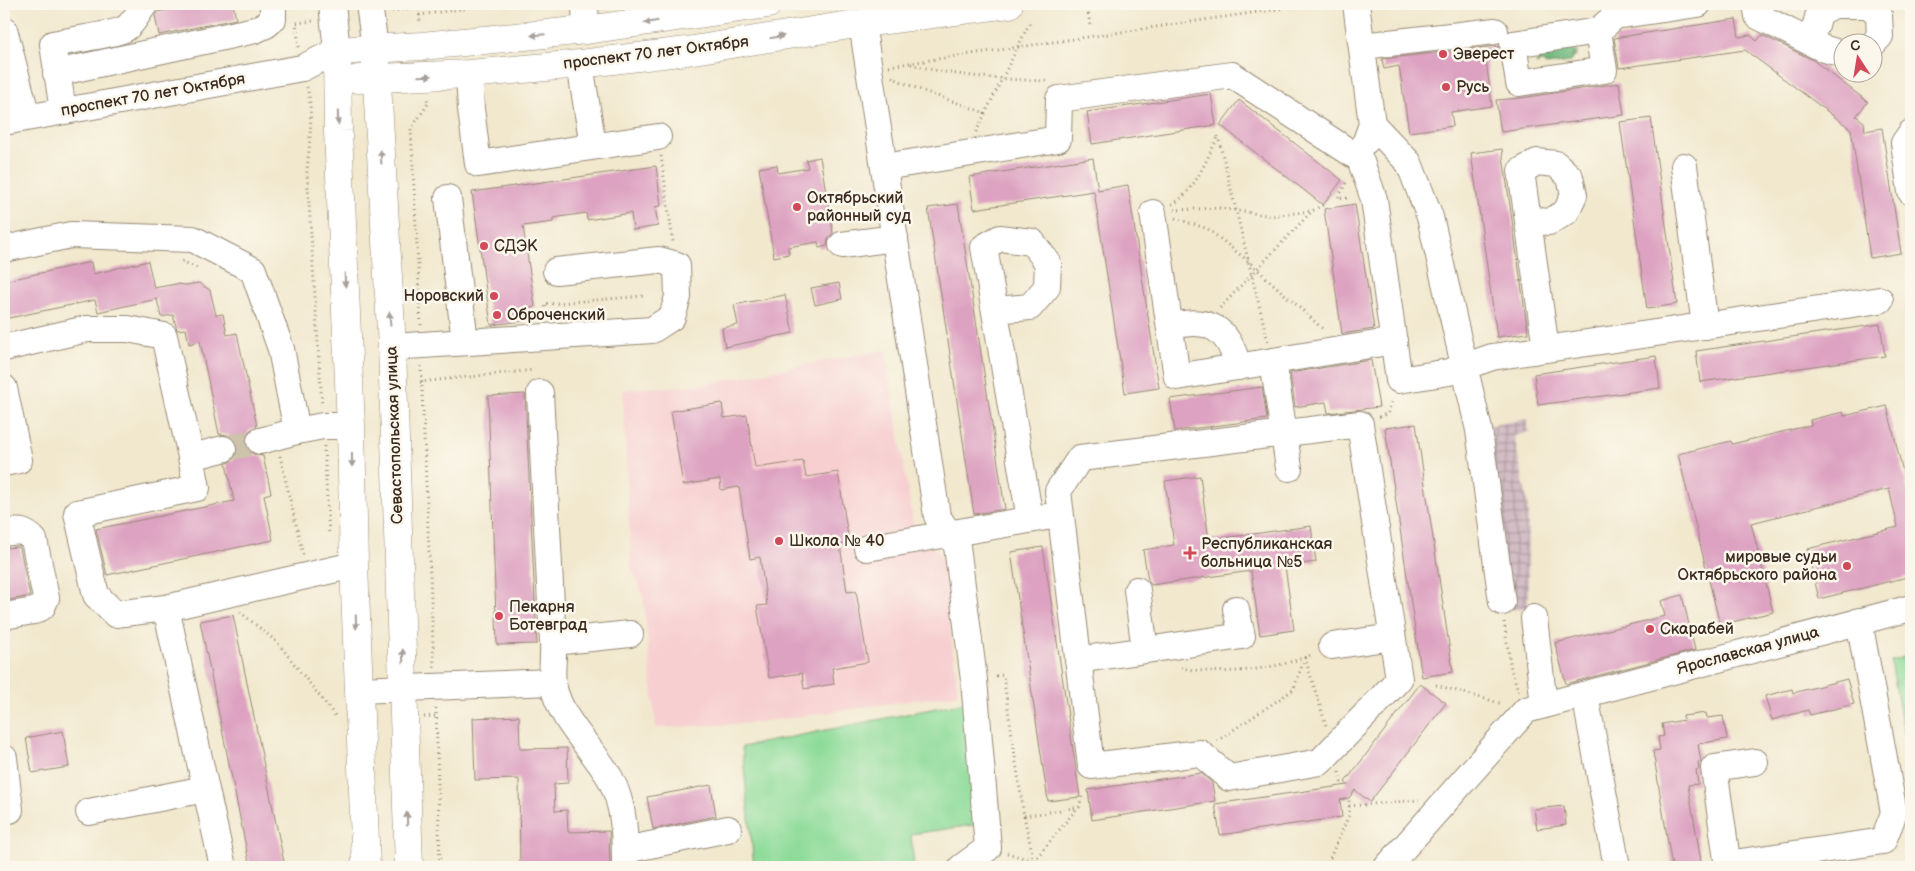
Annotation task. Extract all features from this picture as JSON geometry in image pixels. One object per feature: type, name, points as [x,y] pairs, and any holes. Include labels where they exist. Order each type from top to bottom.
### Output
[{"type":"main road","name":"проспект 70 лет Октября","points":[[337,51],[374,48],[586,17],[768,4]]},
{"type":"main road","name":"проспект 70 лет Октября","points":[[338,79],[469,74],[580,64],[687,51],[858,14],[1010,4]]},
{"type":"main road","name":"Севастопольская улица","points":[[374,48],[392,347],[409,867]]},
{"type":"main road","points":[[337,51],[338,131],[352,426],[331,570],[359,690],[366,867]]},
{"type":"street","points":[[63,111],[53,44],[124,30],[134,21],[145,4]]},
{"type":"street","points":[[56,73],[255,30],[273,19],[273,4]]},
{"type":"street","name":"Севастопольская улица","points":[[369,4],[374,48]]},
{"type":"street","points":[[1356,4],[1372,124],[1360,159]]},
{"type":"street","points":[[1598,31],[1615,16],[1698,4]]},
{"type":"street","points":[[1756,4],[1758,16],[1822,48],[1832,51]]},
{"type":"street","points":[[1808,41],[1816,25],[1819,13],[1834,5],[1869,5],[1879,15],[1880,32]]},
{"type":"street","points":[[333,11],[337,51]]},
{"type":"street","points":[[858,14],[884,167],[938,516],[957,546],[974,680],[988,848],[962,867]]},
{"type":"street","points":[[4,30],[15,120]]},
{"type":"street","points":[[1362,46],[1495,31]]},
{"type":"street","name":"проспект 70 лет Октября","points":[[15,120],[302,68],[337,51]]},
{"type":"street","points":[[580,64],[593,146]]},
{"type":"street","name":"проспект 70 лет Октября","points":[[302,68],[338,79]]},
{"type":"street","points":[[469,74],[471,110],[478,164],[593,146],[659,146]]},
{"type":"street","points":[[884,167],[1058,139],[1060,99],[1232,75],[1360,159],[1374,199],[1399,380],[1449,372],[1492,357],[1880,300]]},
{"type":"street","points":[[1372,124],[1410,163],[1427,208],[1479,430],[1502,602]]},
{"type":"street","points":[[1911,133],[1904,143],[1911,192]]},
{"type":"street","points":[[1684,166],[1705,326]]},
{"type":"street","points":[[448,198],[465,342]]},
{"type":"street","points":[[1153,213],[1178,377],[1394,341]]},
{"type":"street","points":[[1528,220],[1546,349]]},
{"type":"street","points":[[4,248],[71,235],[193,239],[253,270],[280,349],[277,436],[323,426],[352,426]]},
{"type":"street","points":[[842,245],[895,238]]},
{"type":"street","points":[[392,347],[465,342],[653,338],[672,317],[678,298],[677,265],[659,260],[556,271]]},
{"type":"street","points":[[995,310],[1030,519]]},
{"type":"street","points":[[1170,327],[1188,322],[1206,324],[1223,334],[1234,348],[1238,367]]},
{"type":"street","points":[[4,348],[86,329],[128,330],[164,336],[197,488],[77,513],[96,595],[115,614],[166,608],[331,570]]},
{"type":"street","points":[[1273,362],[1289,468]]},
{"type":"street","points":[[537,381],[553,642],[552,682],[561,708],[609,778],[617,794],[624,821],[625,858],[728,829]]},
{"type":"street","points":[[4,388],[19,460],[4,463]]},
{"type":"street","points":[[1360,424],[1399,680],[1320,762],[1229,778],[1200,753],[1091,766],[1058,491],[1080,458],[1360,424]]},
{"type":"street","points":[[190,457],[223,449]]},
{"type":"street","points":[[867,548],[1061,514]]},
{"type":"street","points":[[4,533],[17,531],[27,533],[34,540],[46,598],[42,607],[34,612],[4,616]]},
{"type":"street","points":[[1136,590],[1145,650]]},
{"type":"street","points":[[166,608],[223,867]]},
{"type":"street","name":"Ярославская улица","points":[[1535,707],[1911,608]]},
{"type":"street","points":[[1078,660],[1242,636],[1236,609]]},
{"type":"street","points":[[1387,867],[1449,797],[1535,707],[1534,618]]},
{"type":"street","points":[[1755,762],[1714,768],[1728,865],[1883,841],[1894,813],[1859,621]]},
{"type":"street","points":[[553,642],[630,634]]},
{"type":"street","points":[[1332,646],[1392,637]]},
{"type":"street","points":[[359,690],[552,682]]},
{"type":"street","points":[[1585,695],[1617,867]]},
{"type":"street","points":[[4,758],[10,810],[4,811]]},
{"type":"street","points":[[88,812],[205,789]]},
{"type":"path","points":[[419,15],[497,4]]},
{"type":"path","points":[[1086,4],[1090,25]]},
{"type":"path","points":[[884,67],[1313,4]]},
{"type":"path","points":[[331,570],[307,172],[310,133],[309,96],[302,68],[296,23],[333,11]]},
{"type":"path","points":[[965,154],[1030,22]]},
{"type":"path","points":[[908,63],[936,72],[1002,79],[1057,82]]},
{"type":"path","points":[[424,76],[428,104],[411,129],[421,314],[420,382],[435,688],[440,867]]},
{"type":"path","points":[[892,76],[915,89],[931,92],[985,113]]},
{"type":"path","points":[[1153,213],[1180,201],[1191,187],[1218,136],[1273,362]]},
{"type":"path","points":[[659,146],[677,265]]},
{"type":"path","points":[[1206,324],[1312,211],[1323,205]]},
{"type":"path","points":[[1153,213],[1195,208],[1219,208],[1272,216],[1312,211]]},
{"type":"path","points":[[1153,213],[1188,221],[1208,229],[1248,261],[1325,332]]},
{"type":"path","points":[[175,258],[200,269]]},
{"type":"path","points":[[546,318],[545,304],[644,296]]},
{"type":"path","points":[[1360,424],[1388,413],[1399,380]]},
{"type":"path","points":[[420,382],[537,381]]},
{"type":"path","points":[[277,436],[331,570]]},
{"type":"path","points":[[219,595],[277,642],[339,721],[339,711]]},
{"type":"path","points":[[1502,602],[1511,670],[1535,707]]},
{"type":"path","points":[[1177,667],[1240,671],[1305,658],[1332,646]]},
{"type":"path","points":[[1305,658],[1334,748]]},
{"type":"path","points":[[1200,753],[1293,690],[1305,658]]},
{"type":"path","points":[[974,680],[1003,675],[1024,816],[1035,867]]},
{"type":"path","points":[[1436,685],[1535,707]]},
{"type":"path","points":[[1034,861],[1078,807],[1082,796]]},
{"type":"path","points":[[1348,806],[1449,797]]},
{"type":"path","points":[[1326,867],[1348,815],[1349,798]]},
{"type":"path","points":[[1024,816],[1078,807]]},
{"type":"path","points":[[988,848],[1034,861]]},
{"type":"shaded area","name":"Школа № 40","points":[[885,350],[913,522],[943,559],[958,694],[752,723],[656,728],[643,595],[631,566],[623,390],[699,385]]},
{"type":"shaded area","points":[[1527,419],[1529,432],[1514,436],[1528,505],[1528,607],[1494,613],[1469,429]]},
{"type":"green space","points":[[1567,46],[1578,53],[1570,62],[1546,65],[1541,61],[1536,64],[1544,48],[1549,52]]},
{"type":"green space","points":[[1911,655],[1911,774],[1891,661]]},
{"type":"green space","points":[[966,702],[981,824],[911,834],[914,867],[754,867],[742,747]]},
{"type":"building","points":[[198,4],[233,4],[236,19],[159,35],[155,16],[157,12]]},
{"type":"building","points":[[1736,19],[1739,37],[1750,35],[1757,41],[1762,35],[1813,60],[1832,75],[1832,82],[1842,82],[1868,102],[1856,116],[1864,122],[1865,131],[1882,128],[1901,253],[1870,258],[1851,129],[1745,50],[1619,68],[1614,38]]},
{"type":"building","name":"Русь","points":[[1497,46],[1499,59],[1486,61],[1492,106],[1451,112],[1453,126],[1409,132],[1399,66],[1384,69],[1382,59]]},
{"type":"building","points":[[1619,83],[1624,115],[1501,132],[1496,100]]},
{"type":"building","points":[[1211,94],[1216,125],[1092,144],[1087,112]]},
{"type":"building","points":[[1239,100],[1342,180],[1323,205],[1220,125]]},
{"type":"building","points":[[1651,118],[1677,304],[1647,309],[1620,122]]},
{"type":"building","points":[[1502,149],[1528,333],[1497,337],[1471,153]]},
{"type":"building","name":"Октябрьский районный суд","points":[[820,157],[833,233],[828,239],[827,246],[819,248],[818,242],[788,247],[789,254],[774,257],[759,168],[777,165],[778,173],[808,168],[806,160]]},
{"type":"building","points":[[1093,158],[1098,190],[1128,185],[1159,388],[1125,393],[1094,191],[974,209],[969,177]]},
{"type":"building","points":[[656,166],[661,206],[655,207],[658,226],[633,230],[631,213],[587,220],[586,213],[553,218],[553,222],[523,226],[535,307],[530,308],[532,320],[491,325],[472,192]]},
{"type":"building","points":[[958,204],[1005,509],[974,514],[928,208]]},
{"type":"building","points":[[1355,204],[1374,329],[1342,334],[1324,209]]},
{"type":"building","points":[[148,261],[154,288],[176,284],[199,283],[210,290],[216,315],[223,314],[227,335],[237,333],[257,426],[249,431],[245,438],[245,444],[250,452],[263,456],[271,493],[264,495],[273,540],[107,575],[96,529],[234,501],[226,464],[234,459],[237,453],[237,445],[234,439],[228,435],[219,434],[200,341],[189,344],[186,329],[177,330],[173,315],[161,317],[157,299],[98,312],[95,300],[4,319],[4,281],[91,262],[93,274]]},
{"type":"building","points":[[839,283],[842,299],[815,305],[811,288]]},
{"type":"building","points":[[785,295],[793,333],[725,347],[722,328],[738,325],[734,305]]},
{"type":"building","points":[[1880,324],[1885,356],[1700,382],[1696,351]]},
{"type":"building","points":[[1656,356],[1660,388],[1538,405],[1534,374]]},
{"type":"building","points":[[1371,360],[1379,407],[1328,413],[1326,402],[1295,407],[1290,373]]},
{"type":"building","points":[[1262,387],[1267,419],[1175,431],[1170,399]]},
{"type":"building","points":[[525,394],[537,644],[497,645],[488,396]]},
{"type":"building","points":[[722,403],[724,418],[747,415],[755,468],[803,461],[806,477],[838,472],[849,543],[840,545],[847,592],[856,591],[868,662],[832,668],[834,684],[804,689],[802,673],[769,678],[757,606],[767,605],[760,557],[750,559],[739,487],[721,490],[720,479],[683,485],[671,411]]},
{"type":"building","points":[[1887,406],[1911,505],[1911,576],[1819,599],[1807,549],[1898,527],[1889,489],[1751,523],[1773,612],[1720,625],[1678,454],[1731,441],[1732,444],[1811,425],[1810,420],[1843,412],[1844,416]]},
{"type":"building","points":[[1416,424],[1453,672],[1422,677],[1385,428]]},
{"type":"building","points":[[1200,476],[1209,540],[1311,526],[1316,562],[1285,566],[1294,630],[1260,635],[1251,571],[1151,585],[1148,580],[1143,550],[1174,545],[1165,481]]},
{"type":"building","points":[[1043,547],[1080,797],[1048,801],[1011,552]]},
{"type":"building","points":[[4,548],[20,548],[30,596],[4,601]]},
{"type":"building","name":"Скарабей","points":[[1682,595],[1695,650],[1566,684],[1555,643],[1665,616],[1661,601]]},
{"type":"building","points":[[233,615],[285,867],[250,867],[200,621]]},
{"type":"building","points":[[1847,679],[1854,704],[1810,715],[1808,710],[1772,720],[1765,696],[1792,689],[1793,693]]},
{"type":"building","points":[[1420,684],[1446,703],[1370,802],[1355,790],[1349,798],[1340,800],[1342,817],[1220,835],[1215,804],[1348,785],[1345,782]]},
{"type":"building","points":[[1706,713],[1707,718],[1723,716],[1727,739],[1698,744],[1701,762],[1698,762],[1699,769],[1696,770],[1698,784],[1688,785],[1702,867],[1672,867],[1653,751],[1660,750],[1658,737],[1664,736],[1662,724],[1684,720],[1683,716]]},
{"type":"building","points":[[519,716],[520,749],[567,748],[568,783],[554,784],[555,811],[567,810],[568,832],[609,831],[610,867],[520,867],[519,779],[475,780],[473,718]]},
{"type":"building","points":[[63,731],[69,767],[32,773],[26,738]]},
{"type":"building","points":[[1201,773],[1212,783],[1215,801],[1092,820],[1088,790]]},
{"type":"building","points":[[711,785],[716,816],[653,829],[647,797]]},
{"type":"building","points":[[1564,806],[1566,825],[1537,829],[1534,809]]},
{"type":"tunnel","points":[[223,449],[260,441]]},
{"type":"place","name":"Эверест","points":[[1443,54]]},
{"type":"place","name":"Русь","points":[[1446,87]]},
{"type":"place","name":"Октябрьский районный суд","points":[[797,207]]},
{"type":"place","name":"СДЭК","points":[[484,246]]},
{"type":"place","name":"Норовский","points":[[494,296]]},
{"type":"place","name":"Оброченский","points":[[497,315]]},
{"type":"place","name":"Школа № 40","points":[[779,541]]},
{"type":"place","name":"Республиканская больница №5","points":[[1190,553]]},
{"type":"place","name":"мировые судьи Октябрьского района","points":[[1847,566]]},
{"type":"place","name":"Пекарня Ботевград","points":[[499,616]]},
{"type":"place","name":"Скарабей","points":[[1650,629]]}]
